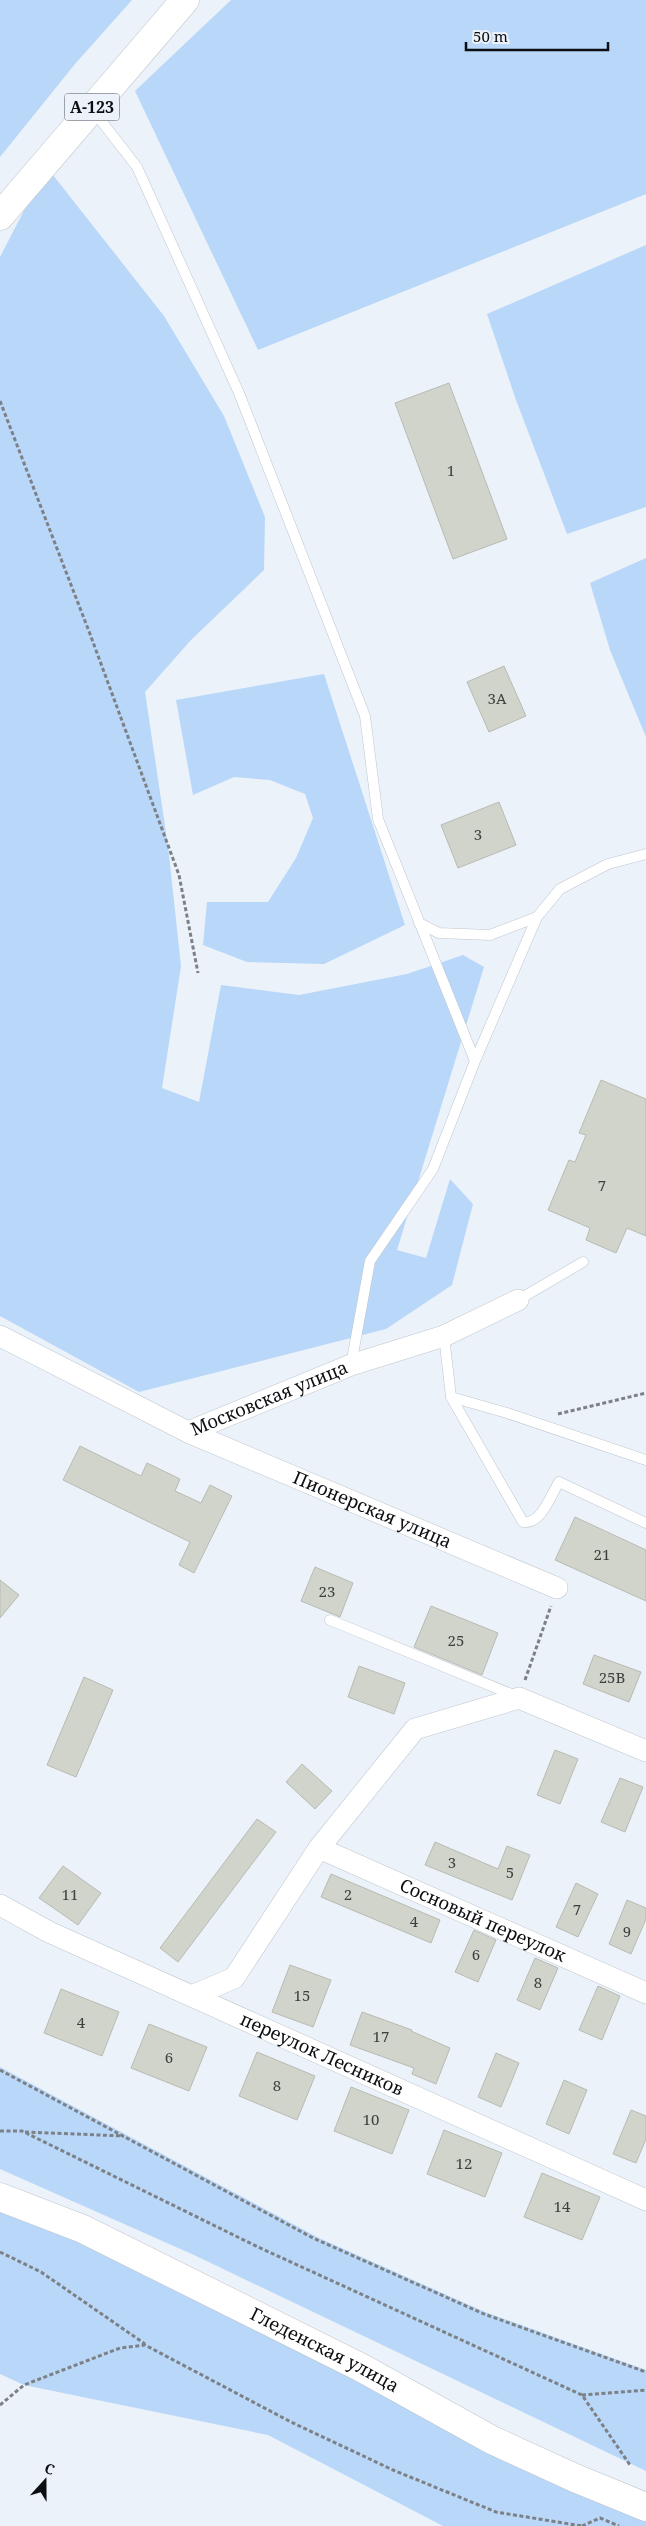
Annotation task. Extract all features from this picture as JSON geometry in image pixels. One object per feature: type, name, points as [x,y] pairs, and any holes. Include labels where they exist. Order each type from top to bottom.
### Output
[{"type":"main road","name":"А-123","points":[[0,216],[185,0]]},
{"type":"main road","name":"Гледенская улица","points":[[0,2197],[83,2229],[360,2367],[492,2440],[575,2478],[644,2501]]},
{"type":"street","name":"Московская улица","points":[[0,1336],[188,1432],[351,1365],[444,1336],[518,1300]]},
{"type":"street","name":"Пионерская улица","points":[[188,1432],[557,1588]]},
{"type":"street","points":[[194,1995],[234,1978],[319,1848],[415,1729],[520,1698],[646,1751]]},
{"type":"street","name":"Сосновый переулок","points":[[319,1848],[646,1993]]},
{"type":"street","name":"переулок Лесников","points":[[0,1905],[49,1932],[194,1995],[646,2200]]},
{"type":"lane","points":[[91,108],[138,166],[238,393],[365,716],[378,819],[475,1061]]},
{"type":"lane","points":[[351,1365],[370,1261],[433,1169],[475,1061],[537,917],[560,890],[608,864],[646,854]]},
{"type":"lane","points":[[419,922],[439,933],[490,935],[537,917]]},
{"type":"lane","points":[[518,1300],[583,1262]]},
{"type":"lane","points":[[444,1336],[451,1397],[523,1522],[530,1523],[536,1520],[559,1482],[646,1523]]},
{"type":"lane","points":[[451,1397],[507,1412],[646,1460]]},
{"type":"lane","points":[[330,1620],[520,1698]]},
{"type":"path","points":[[0,401],[90,634],[179,875],[198,973]]},
{"type":"path","points":[[550,1414],[559,1414],[646,1393]]},
{"type":"path","points":[[520,1698],[557,1588]]},
{"type":"path","points":[[0,2070],[313,2238],[484,2314],[646,2372]]},
{"type":"path","points":[[0,2131],[126,2136]]},
{"type":"path","points":[[22,2132],[258,2246],[582,2395],[646,2390]]},
{"type":"path","points":[[0,2252],[41,2272],[145,2345],[291,2422],[393,2470],[496,2512],[582,2526],[600,2518],[619,2526]]},
{"type":"path","points":[[0,2405],[24,2385],[120,2348],[145,2345]]},
{"type":"path","points":[[582,2395],[630,2465]]},
{"type":"shaded area","points":[[0,0],[132,0],[75,64],[0,157]]},
{"type":"shaded area","points":[[231,0],[646,0],[646,194],[258,350],[135,91]]},
{"type":"shaded area","points":[[49,170],[164,316],[224,416],[265,517],[264,570],[191,640],[145,692],[168,846],[181,966],[162,1088],[199,1102],[221,985],[299,995],[407,974],[463,955],[484,967],[397,1250],[426,1258],[450,1179],[473,1204],[452,1285],[386,1329],[139,1392],[0,1316],[0,257],[31,197]]},
{"type":"shaded area","points":[[646,245],[646,507],[567,534],[516,400],[487,314]]},
{"type":"shaded area","points":[[646,558],[646,737],[610,650],[590,583]]},
{"type":"shaded area","points":[[324,674],[405,925],[324,964],[247,962],[203,945],[207,902],[268,902],[296,858],[313,818],[305,794],[270,780],[234,777],[193,795],[176,700]]},
{"type":"shaded area","points":[[0,2067],[319,2238],[485,2312],[646,2370],[646,2471],[194,2255],[0,2169]]},
{"type":"shaded area","points":[[0,2197],[646,2515],[646,2526],[443,2526],[268,2435],[24,2385],[0,2374]]},
{"type":"building","points":[[449,383],[507,539],[453,559],[395,403]]},
{"type":"building","points":[[504,666],[526,716],[489,732],[467,682]]},
{"type":"building","points":[[499,802],[516,845],[458,868],[441,825]]},
{"type":"building","points":[[601,1080],[646,1099],[646,1236],[627,1228],[616,1253],[586,1240],[590,1228],[548,1210],[569,1160],[575,1162],[586,1135],[579,1133]]},
{"type":"building","points":[[80,1446],[141,1476],[147,1463],[180,1479],[175,1491],[201,1503],[210,1485],[232,1496],[194,1573],[179,1565],[190,1542],[63,1480]]},
{"type":"building","points":[[575,1517],[646,1550],[646,1601],[555,1560]]},
{"type":"building","points":[[315,1567],[353,1583],[340,1617],[301,1601]]},
{"type":"building","points":[[0,1580],[19,1595],[0,1618]]},
{"type":"building","points":[[431,1606],[498,1633],[482,1675],[414,1647]]},
{"type":"building","points":[[594,1655],[641,1672],[629,1702],[583,1684]]},
{"type":"building","points":[[359,1666],[405,1683],[394,1714],[348,1697]]},
{"type":"building","points":[[84,1677],[113,1690],[76,1777],[47,1765]]},
{"type":"building","points":[[555,1750],[578,1759],[560,1804],[537,1795]]},
{"type":"building","points":[[302,1764],[332,1791],[315,1809],[286,1782]]},
{"type":"building","points":[[620,1778],[643,1787],[625,1832],[601,1822]]},
{"type":"building","points":[[257,1819],[276,1832],[178,1962],[160,1948]]},
{"type":"building","points":[[435,1842],[498,1869],[507,1846],[530,1855],[512,1900],[425,1865]]},
{"type":"building","points":[[63,1866],[101,1893],[78,1925],[39,1898]]},
{"type":"building","points":[[331,1874],[440,1920],[431,1943],[321,1897]]},
{"type":"building","points":[[576,1883],[598,1894],[578,1937],[556,1927]]},
{"type":"building","points":[[627,1900],[646,1908],[646,1919],[631,1954],[609,1944]]},
{"type":"building","points":[[474,1930],[496,1940],[478,1982],[455,1972]]},
{"type":"building","points":[[535,1958],[558,1968],[540,2010],[517,2000]]},
{"type":"building","points":[[290,1965],[331,1980],[313,2027],[272,2012]]},
{"type":"building","points":[[598,1986],[620,1996],[602,2040],[579,2030]]},
{"type":"building","points":[[61,1989],[119,2012],[102,2056],[44,2033]]},
{"type":"building","points":[[362,2012],[412,2030],[450,2048],[436,2084],[412,2074],[414,2068],[350,2045]]},
{"type":"building","points":[[149,2024],[207,2047],[189,2091],[131,2068]]},
{"type":"building","points":[[257,2052],[315,2076],[297,2120],[239,2096]]},
{"type":"building","points":[[496,2053],[519,2063],[501,2107],[478,2097]]},
{"type":"building","points":[[564,2080],[587,2090],[569,2134],[546,2124]]},
{"type":"building","points":[[351,2087],[409,2110],[392,2154],[334,2131]]},
{"type":"building","points":[[631,2110],[646,2116],[646,2139],[636,2163],[613,2154]]},
{"type":"building","points":[[444,2130],[502,2153],[485,2197],[427,2174]]},
{"type":"building","points":[[542,2173],[600,2197],[582,2240],[524,2217]]}]
